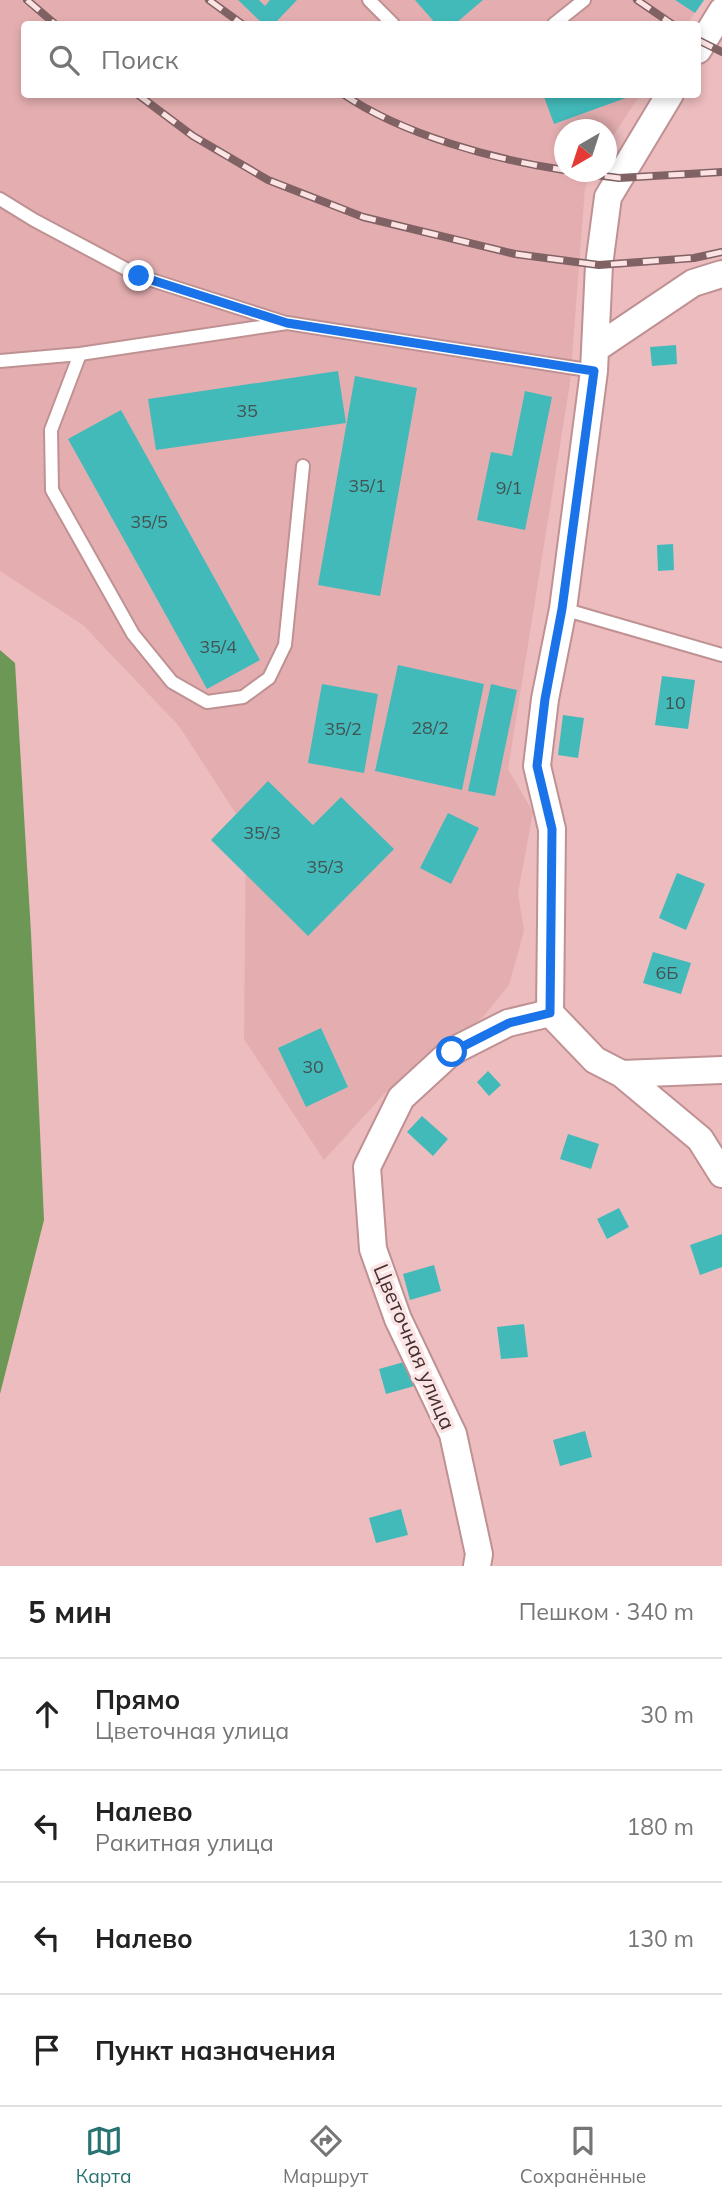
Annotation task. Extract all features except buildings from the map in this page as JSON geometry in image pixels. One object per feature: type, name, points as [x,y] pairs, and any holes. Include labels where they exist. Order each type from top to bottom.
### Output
[{"type":"street","points":[[701,45],[722,11]]},
{"type":"street","points":[[668,98],[608,197],[599,265],[594,360],[562,609],[545,699],[537,766],[552,829],[550,1013],[595,1060],[622,1074],[700,1139],[722,1174]]},
{"type":"street","points":[[594,360],[694,283],[722,274]]},
{"type":"street","name":"Цветочная улица","points":[[477,1566],[479,1554],[453,1434],[398,1319],[373,1249],[367,1167],[401,1098],[452,1052],[509,1023],[550,1013]]},
{"type":"street","points":[[622,1074],[722,1070]]},
{"type":"lane","points":[[369,0],[390,21]]},
{"type":"lane","points":[[558,21],[584,0]]},
{"type":"lane","points":[[0,199],[139,276],[287,323],[594,360]]},
{"type":"lane","points":[[0,361],[80,354],[287,323]]},
{"type":"lane","points":[[80,354],[51,430],[52,490],[133,634],[172,682],[207,702],[243,697],[268,678],[285,645],[303,466]]},
{"type":"lane","points":[[562,609],[722,655]]},
{"type":"shaded area","points":[[0,0],[704,0],[689,21],[21,21],[21,98],[638,98],[617,130],[617,119],[554,119],[554,182],[588,182],[585,188],[570,383],[508,769],[533,812],[518,893],[524,931],[509,985],[483,1017],[386,1092],[324,1160],[244,1039],[246,829],[179,726],[83,625],[0,571]]},
{"type":"shaded area","points":[[0,650],[15,663],[44,1220],[0,1394]]},
{"type":"railway","points":[[27,0],[52,21]]},
{"type":"railway","points":[[209,0],[238,21]]},
{"type":"railway","points":[[637,0],[668,21]]},
{"type":"railway","points":[[701,42],[722,52]]},
{"type":"railway","points":[[142,98],[193,136],[268,180],[363,217],[515,254],[599,265],[694,258],[722,252]]},
{"type":"railway","points":[[350,98],[420,133],[509,160],[554,169]]},
{"type":"railway","points":[[617,178],[722,172]]},
{"type":"route","points":[[139,276],[287,323],[594,371],[562,609],[545,699],[537,766],[552,829],[550,1013],[509,1023],[452,1052]]}]
